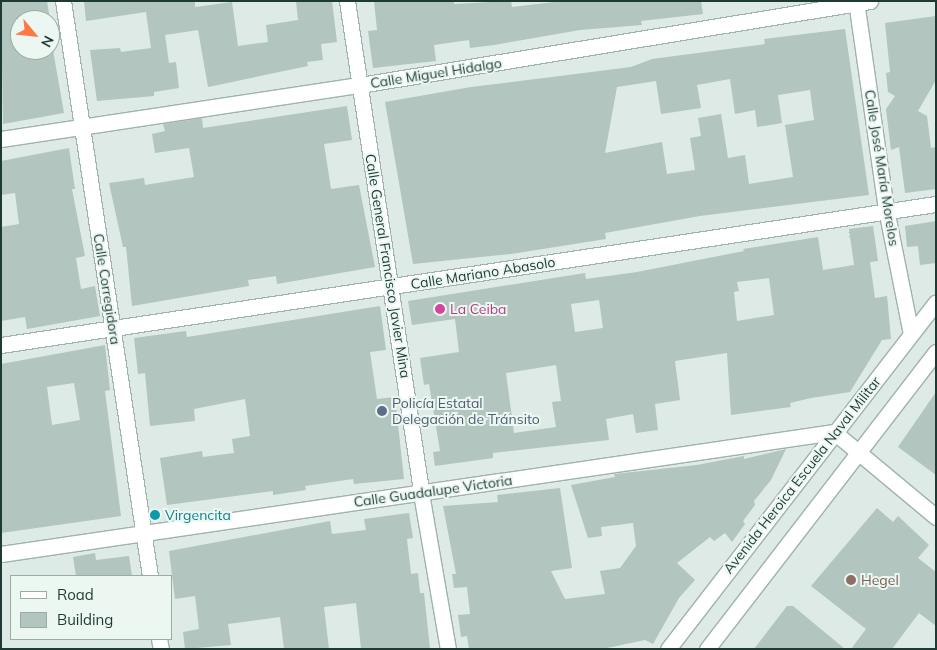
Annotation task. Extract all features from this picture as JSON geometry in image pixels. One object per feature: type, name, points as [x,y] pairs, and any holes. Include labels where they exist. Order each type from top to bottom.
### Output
[{"type":"street","name":"Calle Corregidora","points":[[63,1],[80,126],[113,326],[150,575]]},
{"type":"street","name":"Calle General Francisco Javier Mina","points":[[348,1],[392,287],[421,493],[448,649]]},
{"type":"street","name":"Calle Miguel Hidalgo","points":[[1,139],[360,85],[861,2]]},
{"type":"street","name":"Calle José María Morelos","points":[[861,2],[886,209],[911,334]]},
{"type":"street","name":"Calle Mariano Abasolo","points":[[1,345],[113,326],[392,287],[886,209],[936,204]]},
{"type":"street","name":"Avenida Heroica Escuela Naval Militar","points":[[668,649],[936,302]]},
{"type":"street","points":[[707,649],[936,352]]},
{"type":"street","name":"Calle Guadalupe Victoria","points":[[1,554],[834,432]]},
{"type":"street","points":[[834,432],[859,450],[936,517]]},
{"type":"building","points":[[1,1],[47,1],[48,10],[10,10],[10,60],[55,60],[64,113],[3,124]]},
{"type":"building","points":[[84,1],[195,1],[195,7],[232,2],[238,46],[268,42],[266,25],[298,20],[296,1],[332,1],[337,42],[321,44],[323,60],[307,62],[308,66],[208,87],[198,30],[165,35],[169,63],[176,62],[179,88],[154,92],[154,96],[97,101],[90,50],[120,48],[121,52],[151,48],[146,12],[86,21]]},
{"type":"building","points":[[374,1],[454,1],[454,4],[511,1],[512,7],[563,1],[701,1],[703,14],[641,21],[642,25],[580,30],[470,48],[469,40],[434,45],[436,61],[373,68],[368,31],[377,30]]},
{"type":"building","points":[[936,16],[936,80],[918,111],[927,116],[931,148],[936,147],[936,189],[905,193],[899,147],[891,150],[886,109],[895,96],[888,92],[886,73],[890,72],[885,23]]},
{"type":"building","points":[[845,29],[869,195],[700,216],[605,233],[606,239],[511,254],[413,264],[385,102],[471,87],[631,67],[652,59],[765,44],[764,39]],"holes":[[[730,79],[735,114],[755,110],[757,127],[782,123],[778,95],[810,90],[814,120],[785,125],[793,177],[749,184],[745,155],[728,158],[721,114],[698,118],[701,136],[690,138],[695,170],[667,174],[662,142],[605,153],[617,87],[656,81],[661,114],[701,108],[697,85]]]},
{"type":"building","points":[[347,106],[352,140],[324,144],[331,189],[359,185],[375,267],[277,284],[276,276],[248,280],[249,286],[132,306],[126,247],[123,247],[109,183],[144,178],[145,185],[194,177],[189,148],[155,153],[152,134],[165,131],[163,124],[202,118],[203,128]]},
{"type":"building","points":[[69,148],[75,189],[72,189],[85,256],[76,258],[81,289],[95,286],[100,316],[27,329],[25,317],[1,321],[1,227],[19,224],[15,193],[1,195],[1,161]]},
{"type":"building","points":[[936,221],[936,263],[920,265],[918,246],[907,247],[905,226]]},
{"type":"building","points":[[873,226],[878,261],[870,262],[875,298],[887,296],[891,339],[882,340],[850,392],[790,403],[791,407],[731,415],[727,353],[675,361],[680,400],[655,404],[658,430],[636,433],[633,414],[606,419],[609,440],[493,453],[493,458],[435,466],[433,452],[440,451],[429,384],[424,385],[420,358],[459,352],[455,319],[412,325],[408,301],[585,273],[586,279],[637,272],[744,251],[743,249],[818,237],[823,270],[854,265],[849,229]],"holes":[[[769,278],[774,315],[737,321],[734,292],[739,291],[737,282]],[[599,300],[603,328],[575,332],[571,304]],[[556,365],[561,401],[552,402],[556,427],[514,433],[506,373]]]},
{"type":"building","points":[[380,306],[386,350],[370,352],[377,399],[395,397],[404,479],[354,484],[353,479],[305,486],[306,490],[273,495],[273,491],[167,505],[160,458],[202,451],[203,457],[234,453],[232,439],[250,436],[245,399],[194,409],[195,421],[150,426],[145,373],[138,374],[134,338],[186,331],[187,337]]},
{"type":"building","points":[[105,345],[110,390],[105,391],[121,516],[1,533],[1,364]],"holes":[[[74,383],[80,420],[52,425],[47,387]]]},
{"type":"building","points":[[936,392],[936,475],[898,447]]},
{"type":"building","points":[[786,449],[771,480],[754,501],[755,505],[743,521],[745,524],[732,542],[725,533],[714,541],[710,537],[677,563],[695,580],[679,598],[653,644],[645,640],[602,649],[469,649],[467,636],[461,637],[458,615],[470,614],[467,587],[454,588],[452,574],[456,574],[443,506],[498,502],[497,495],[560,488],[572,568],[551,571],[565,599],[605,594],[600,571],[620,568],[636,546],[633,523],[601,527],[602,536],[588,538],[571,485],[615,477],[614,474],[697,465],[744,456],[744,459]]},
{"type":"building","points":[[877,508],[893,522],[898,516],[929,545],[918,558],[936,572],[936,626],[919,613],[892,649],[851,649],[866,629],[811,586]]},
{"type":"building","points":[[409,513],[413,538],[407,539],[411,574],[418,573],[420,593],[424,593],[430,649],[361,649],[356,603],[324,607],[329,649],[284,649],[280,617],[228,624],[231,645],[185,649],[183,632],[199,629],[195,596],[175,599],[169,551],[330,521],[332,534],[366,530],[364,519]]},
{"type":"building","points":[[95,553],[96,560],[129,556],[132,575],[76,575],[73,557]]},
{"type":"building","points":[[787,606],[793,606],[845,649],[754,649]]},
{"type":"place","name":"La Ceiba","points":[[440,309]]},
{"type":"place","name":"Policía Estatal Delegación de Tránsito","points":[[382,411]]},
{"type":"place","name":"Virgencita","points":[[155,515]]},
{"type":"place","name":"Hegel","points":[[851,580]]}]
